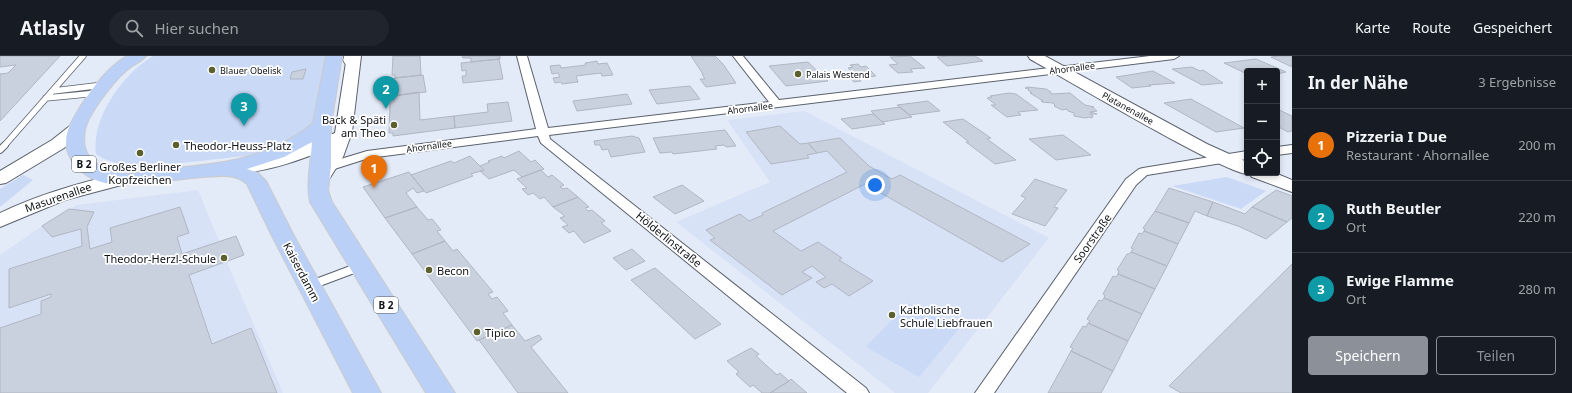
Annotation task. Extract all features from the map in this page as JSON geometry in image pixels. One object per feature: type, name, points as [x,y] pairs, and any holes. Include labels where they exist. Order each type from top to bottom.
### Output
[{"type":"main road","name":"B 2","points":[[334,56],[322,125],[321,145],[324,174],[318,190],[320,202],[441,393]]},
{"type":"main road","name":"Platanenallee","points":[[1035,56],[1222,158],[1244,167]]},
{"type":"main road","name":"B 2","points":[[135,57],[119,69],[100,89],[77,128],[75,138],[76,150],[81,161],[92,171],[109,178],[119,180],[226,168]]},
{"type":"main road","points":[[324,174],[341,144],[344,132],[353,63]]},
{"type":"main road","points":[[226,168],[291,146],[310,136],[322,125]]},
{"type":"main road","points":[[0,179],[58,144],[77,128]]},
{"type":"main road","points":[[226,168],[252,166],[274,161],[321,145],[344,132]]},
{"type":"main road","name":"Kaiserdamm","points":[[226,168],[247,175],[256,181],[309,286],[367,393]]},
{"type":"main road","points":[[1266,176],[1292,186]]},
{"type":"main road","name":"Masurenallee","points":[[0,221],[50,198],[86,186],[119,180]]},
{"type":"street","name":"Hölderlinstraße","points":[[522,56],[545,140],[860,393]]},
{"type":"street","points":[[738,56],[776,104]]},
{"type":"street","name":"Ahornallee","points":[[324,174],[367,155],[412,148],[1174,56]]},
{"type":"street","points":[[1280,150],[1292,148]]},
{"type":"street","name":"Soorstraße","points":[[984,393],[1131,182],[1143,172],[1244,155]]},
{"type":"lane","points":[[0,150],[83,56]]},
{"type":"lane","points":[[347,56],[346,60],[353,63]]},
{"type":"lane","points":[[53,91],[100,89]]},
{"type":"lane","points":[[46,98],[100,89]]},
{"type":"lane","points":[[309,286],[361,266]]},
{"type":"shaded area","points":[[153,56],[327,56],[314,118],[311,126],[299,138],[253,155],[146,167],[123,166],[102,158],[96,154],[96,140],[104,112],[111,98],[120,85],[131,74]]},
{"type":"shaded area","name":"Katholische Schule Liebfrauen","points":[[804,111],[1049,238],[928,393],[895,393],[676,222],[770,182],[727,120]]},
{"type":"shaded area","points":[[23,175],[33,180],[0,207],[0,189]]},
{"type":"shaded area","points":[[1227,177],[1266,191],[1241,209],[1172,186]]},
{"type":"shaded area","points":[[198,190],[219,241],[236,236],[244,255],[227,262],[283,393],[0,393],[0,255],[42,226],[77,205]]},
{"type":"shaded area","points":[[908,303],[959,329],[919,377],[866,347]]},
{"type":"building","points":[[0,56],[60,56],[0,121],[0,74],[8,73],[16,65],[0,67]]},
{"type":"building","points":[[393,56],[420,56],[421,75],[395,78],[395,75],[392,75]]},
{"type":"building","points":[[462,56],[500,56],[500,59],[471,62],[471,58],[463,58]]},
{"type":"building","points":[[691,56],[715,56],[723,64],[736,83],[706,87],[700,79],[705,79],[703,74]]},
{"type":"building","points":[[910,56],[925,68],[910,69],[913,72],[898,73],[889,65],[898,64],[890,57]]},
{"type":"building","points":[[975,56],[983,61],[947,66],[937,57]]},
{"type":"building","points":[[1279,56],[1292,56],[1292,67],[1271,57]]},
{"type":"building","points":[[499,59],[503,79],[463,83],[462,76],[466,76],[466,70],[462,71],[461,63]]},
{"type":"building","points":[[1256,59],[1277,68],[1244,68],[1244,73],[1224,63]]},
{"type":"building","points":[[597,61],[598,64],[607,63],[613,75],[602,76],[601,73],[576,76],[578,82],[562,84],[561,82],[555,83],[553,78],[560,77],[558,73],[552,74],[550,66],[560,65],[561,68],[586,65],[585,63]]},
{"type":"building","name":"Palais Westend","points":[[808,62],[828,81],[786,86],[769,66]]},
{"type":"building","points":[[858,64],[861,67],[866,66],[876,76],[858,78],[848,68],[853,67],[850,65]]},
{"type":"building","points":[[1192,67],[1200,71],[1203,70],[1223,83],[1202,85],[1172,69]]},
{"type":"building","points":[[306,69],[303,79],[290,79],[292,72]]},
{"type":"building","points":[[1280,69],[1286,72],[1280,73]]},
{"type":"building","points":[[1153,71],[1175,83],[1132,88],[1116,77]]},
{"type":"building","points":[[423,75],[426,92],[394,96],[391,94],[392,80],[395,78]]},
{"type":"building","points":[[855,75],[861,81],[854,82],[848,76]]},
{"type":"building","points":[[690,86],[700,99],[657,104],[649,90]]},
{"type":"building","points":[[1025,88],[1046,89],[1051,92],[1051,94],[1070,93],[1085,105],[1094,107],[1092,107],[1097,111],[1090,112],[1097,114],[1090,114],[1093,116],[1092,118],[1074,116],[1074,113],[1068,111],[1067,109],[1062,110],[1054,106],[1055,105],[1053,103],[1042,102],[1041,101],[1043,101],[1030,93],[1032,93],[1028,90],[1029,89]]},
{"type":"building","points":[[419,92],[420,120],[454,116],[455,128],[393,136],[393,133],[389,133],[390,103],[394,102],[394,100],[390,101],[390,96]]},
{"type":"building","points":[[1009,93],[1016,94],[1038,110],[1018,112],[1021,115],[1007,117],[991,105],[996,105],[987,98],[992,97],[990,96]]},
{"type":"building","points":[[627,94],[632,104],[577,111],[573,101]]},
{"type":"building","points":[[1191,99],[1244,128],[1216,132],[1164,103]]},
{"type":"building","points":[[928,101],[940,111],[909,115],[897,105]]},
{"type":"building","points":[[508,102],[512,121],[455,128],[454,116],[488,112],[487,104]]},
{"type":"building","points":[[900,107],[912,117],[882,122],[871,111]]},
{"type":"building","points":[[1280,110],[1292,116],[1292,131],[1288,132],[1280,128]]},
{"type":"building","points":[[873,114],[885,124],[852,129],[841,119]]},
{"type":"building","points":[[963,119],[991,138],[987,139],[1016,160],[995,164],[943,122]]},
{"type":"building","points":[[780,126],[800,144],[808,143],[817,153],[807,155],[809,158],[771,164],[746,132]]},
{"type":"building","points":[[725,130],[736,146],[715,146],[717,149],[673,154],[672,152],[660,153],[653,138]]},
{"type":"building","points":[[1063,135],[1091,155],[1056,160],[1029,139]]},
{"type":"building","points":[[632,136],[639,138],[645,152],[611,157],[608,149],[602,150],[600,145],[595,145],[594,141]]},
{"type":"building","points":[[840,138],[869,166],[883,174],[892,179],[900,175],[1030,244],[1002,262],[865,184],[773,231],[801,251],[818,242],[842,258],[839,260],[873,281],[849,296],[832,284],[824,288],[816,282],[826,277],[812,266],[802,272],[812,278],[782,295],[710,240],[715,238],[706,230],[740,214],[749,221],[763,215],[762,213],[847,172],[827,151],[817,153],[808,143]]},
{"type":"building","points":[[519,151],[531,162],[535,160],[544,169],[522,177],[514,170],[489,179],[480,171],[484,170],[480,166],[490,162],[488,161],[502,156],[504,158]]},
{"type":"building","points":[[470,156],[484,170],[471,174],[473,176],[426,193],[411,175],[451,161],[454,163]]},
{"type":"building","points":[[541,170],[548,177],[552,175],[564,185],[560,187],[563,189],[567,188],[578,197],[553,207],[544,197],[540,199],[533,193],[528,195],[522,189],[527,188],[517,179]]},
{"type":"building","points":[[409,172],[424,191],[417,193],[413,188],[406,193],[417,207],[385,218],[363,187]]},
{"type":"building","points":[[1035,179],[1067,190],[1054,207],[1058,208],[1045,226],[1012,214],[1026,198],[1021,196]]},
{"type":"building","points":[[682,185],[704,201],[675,214],[653,197]]},
{"type":"building","points":[[1169,188],[1213,202],[1207,216],[1195,211],[1189,223],[1155,211]]},
{"type":"building","points":[[1276,190],[1292,196],[1292,218],[1287,222],[1252,207]]},
{"type":"building","points":[[578,197],[589,207],[585,208],[588,211],[592,210],[605,221],[601,223],[611,231],[584,243],[574,231],[569,233],[562,227],[568,225],[560,218],[565,216],[553,207]]},
{"type":"building","points":[[1213,202],[1245,214],[1252,207],[1287,222],[1266,239],[1238,226],[1207,216]]},
{"type":"building","points":[[180,207],[189,233],[177,237],[182,254],[236,236],[244,255],[189,275],[212,344],[251,328],[277,393],[0,393],[0,328],[41,314],[41,301],[51,297],[51,294],[9,308],[9,269],[82,246],[81,229],[52,237],[42,226],[69,209],[94,212],[87,227],[90,249],[112,242],[110,228]]},
{"type":"building","points":[[417,207],[428,220],[432,219],[441,230],[437,231],[445,241],[412,254],[385,218]]},
{"type":"building","points":[[1155,211],[1189,223],[1178,244],[1144,231],[1145,229],[1143,228]]},
{"type":"building","points":[[1144,231],[1178,244],[1167,266],[1131,252],[1133,249],[1131,248],[1139,233],[1142,234]]},
{"type":"building","points":[[445,241],[453,251],[457,249],[493,292],[488,294],[492,299],[497,297],[508,311],[503,313],[512,325],[477,341],[412,254]]},
{"type":"building","points":[[632,249],[645,261],[626,270],[613,258]]},
{"type":"building","points":[[1131,252],[1167,266],[1155,289],[1118,274],[1119,271],[1117,270],[1127,254]]},
{"type":"building","points":[[1292,264],[1292,393],[1181,393],[1169,386]]},
{"type":"building","points":[[655,268],[721,324],[695,339],[631,280]]},
{"type":"building","points":[[1118,274],[1155,289],[1142,314],[1104,298],[1105,295],[1103,294],[1113,276],[1116,277]]},
{"type":"building","points":[[1104,298],[1142,314],[1128,341],[1088,323],[1090,321],[1087,319],[1099,300],[1102,301]]},
{"type":"building","points":[[1088,323],[1128,341],[1113,371],[1071,351],[1073,348],[1070,347],[1083,326],[1086,327]]},
{"type":"building","points":[[512,325],[525,341],[539,335],[542,339],[531,347],[568,393],[518,393],[479,340]]},
{"type":"building","points":[[751,348],[759,354],[756,356],[777,375],[780,373],[789,381],[770,393],[762,393],[753,385],[750,387],[736,374],[739,372],[727,361]]},
{"type":"building","points":[[1071,351],[1113,371],[1101,393],[1048,393]]},
{"type":"building","points":[[791,379],[807,393],[770,393],[789,381]]},
{"type":"place","name":"Blauer Obelisk","points":[[212,70]]},
{"type":"place","name":"Palais Westend","points":[[798,74]]},
{"type":"place","name":"Ruth Beutler","points":[[386,109]]},
{"type":"place","name":"Back & Späti am Theo","points":[[394,125]]},
{"type":"place","name":"Ewige Flamme","points":[[244,126]]},
{"type":"place","name":"Theodor-Heuss-Platz","points":[[176,145]]},
{"type":"place","name":"Großes Berliner Kopfzeichen","points":[[140,153]]},
{"type":"place","name":"Pizzeria I Due","points":[[374,188]]},
{"type":"place","name":"Theodor-Herzl-Schule","points":[[224,258]]},
{"type":"place","name":"Becon","points":[[429,270]]},
{"type":"place","name":"Katholische Schule Liebfrauen","points":[[892,315]]},
{"type":"place","name":"Tipico","points":[[477,332]]}]
